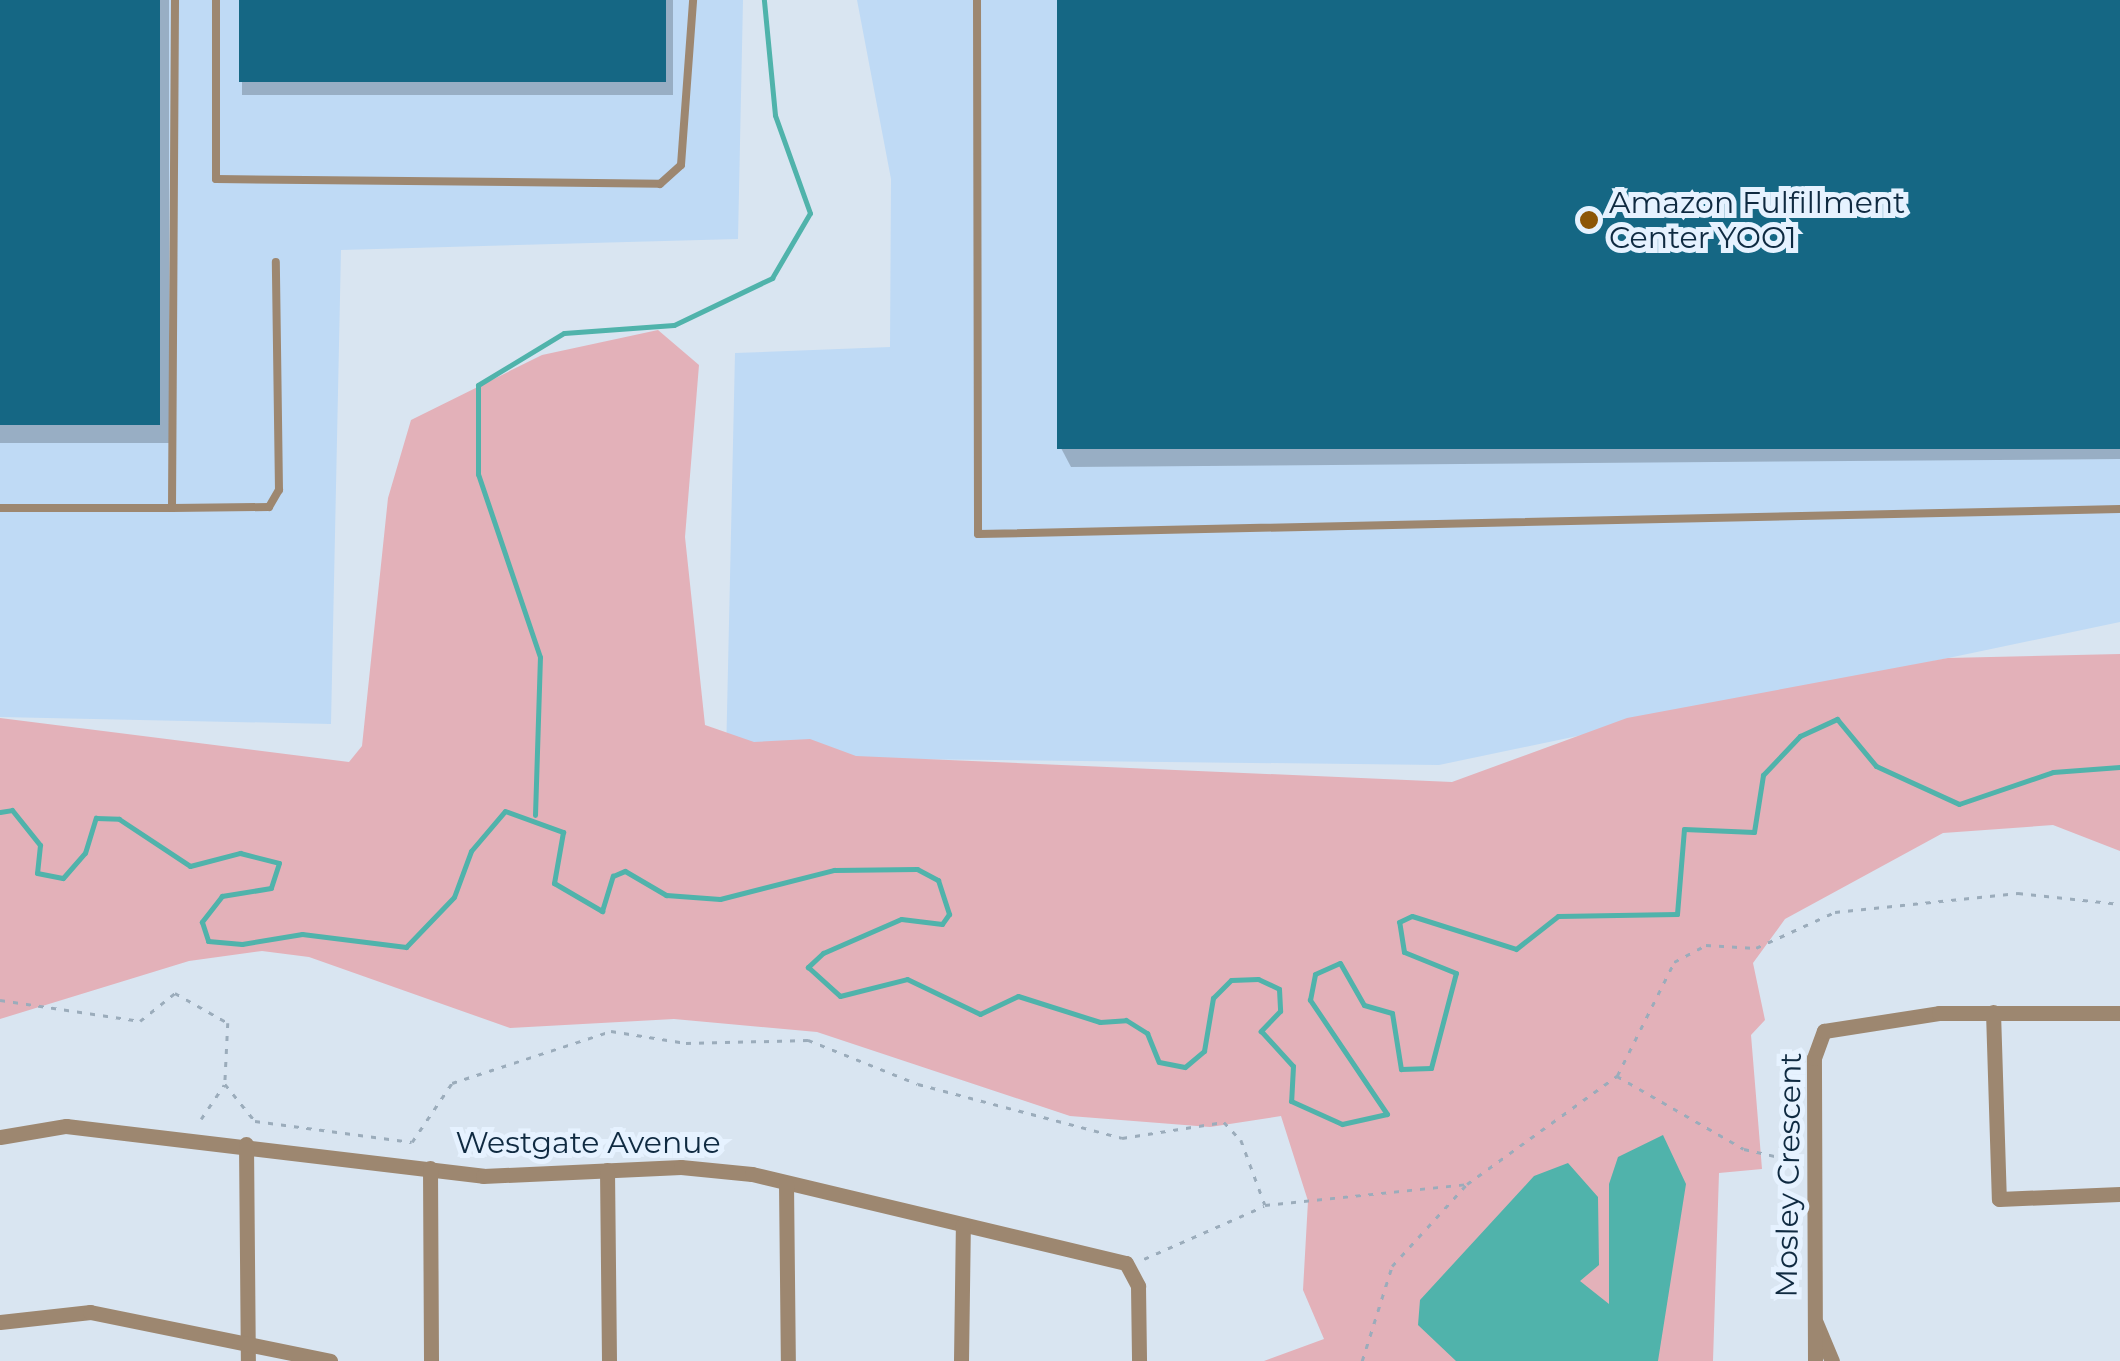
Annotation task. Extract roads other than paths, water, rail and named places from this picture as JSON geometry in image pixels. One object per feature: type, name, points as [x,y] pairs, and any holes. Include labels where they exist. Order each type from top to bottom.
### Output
[{"type":"street","name":"Mosley Crescent","points":[[1815,1361],[1815,1043],[1824,1030],[1993,1012],[2120,1013]]},
{"type":"street","points":[[1993,1012],[1999,1198],[2120,1194]]},
{"type":"street","name":"Westgate Avenue","points":[[0,1137],[66,1126],[430,1168],[716,1168],[1134,1269],[1139,1361]]},
{"type":"street","points":[[246,1144],[248,1352]]},
{"type":"street","points":[[430,1168],[431,1361]]},
{"type":"street","points":[[608,1170],[609,1361]]},
{"type":"street","points":[[786,1183],[788,1361]]},
{"type":"street","points":[[962,1361],[963,1225]]},
{"type":"street","points":[[0,1322],[90,1312],[248,1352],[330,1361]]},
{"type":"street","name":"Mosley Crescent","points":[[1814,1320],[1832,1361]]},
{"type":"lane","points":[[172,508],[175,0]]},
{"type":"lane","points":[[216,0],[216,179],[660,184],[681,165],[693,0]]},
{"type":"lane","points":[[977,0],[978,534],[2120,509]]},
{"type":"lane","points":[[0,508],[270,507],[279,490],[276,262]]},
{"type":"waterway","points":[[535,815],[540,657],[478,474],[478,385],[564,333],[674,325],[772,278],[810,213],[775,115],[764,0]]},
{"type":"waterway","points":[[0,812],[12,810],[40,845],[37,873],[63,878],[85,853],[96,818],[119,819],[190,866],[240,853],[279,863],[271,888],[222,896],[202,922],[208,941],[242,944],[302,934],[406,947],[454,897],[471,851],[505,811],[563,832],[554,883],[602,911],[613,876],[625,871],[666,895],[720,899],[834,870],[917,869],[938,880],[949,914],[942,924],[901,919],[823,953],[808,967],[840,996],[907,979],[980,1014],[1018,996],[1100,1022],[1126,1020],[1147,1033],[1159,1062],[1185,1067],[1204,1051],[1213,998],[1231,980],[1258,979],[1279,989],[1280,1011],[1261,1031],[1293,1066],[1291,1101],[1342,1124],[1387,1114],[1310,1000],[1315,974],[1340,963],[1364,1005],[1392,1013],[1401,1069],[1431,1068],[1456,973],[1404,952],[1399,922],[1412,916],[1516,949],[1558,916],[1677,914],[1684,829],[1754,832],[1763,775],[1800,736],[1837,719],[1876,766],[1959,804],[2053,772],[2120,767]]},
{"type":"place","name":"Amazon Fulfillment Center YOO1","points":[[1589,220]]}]
